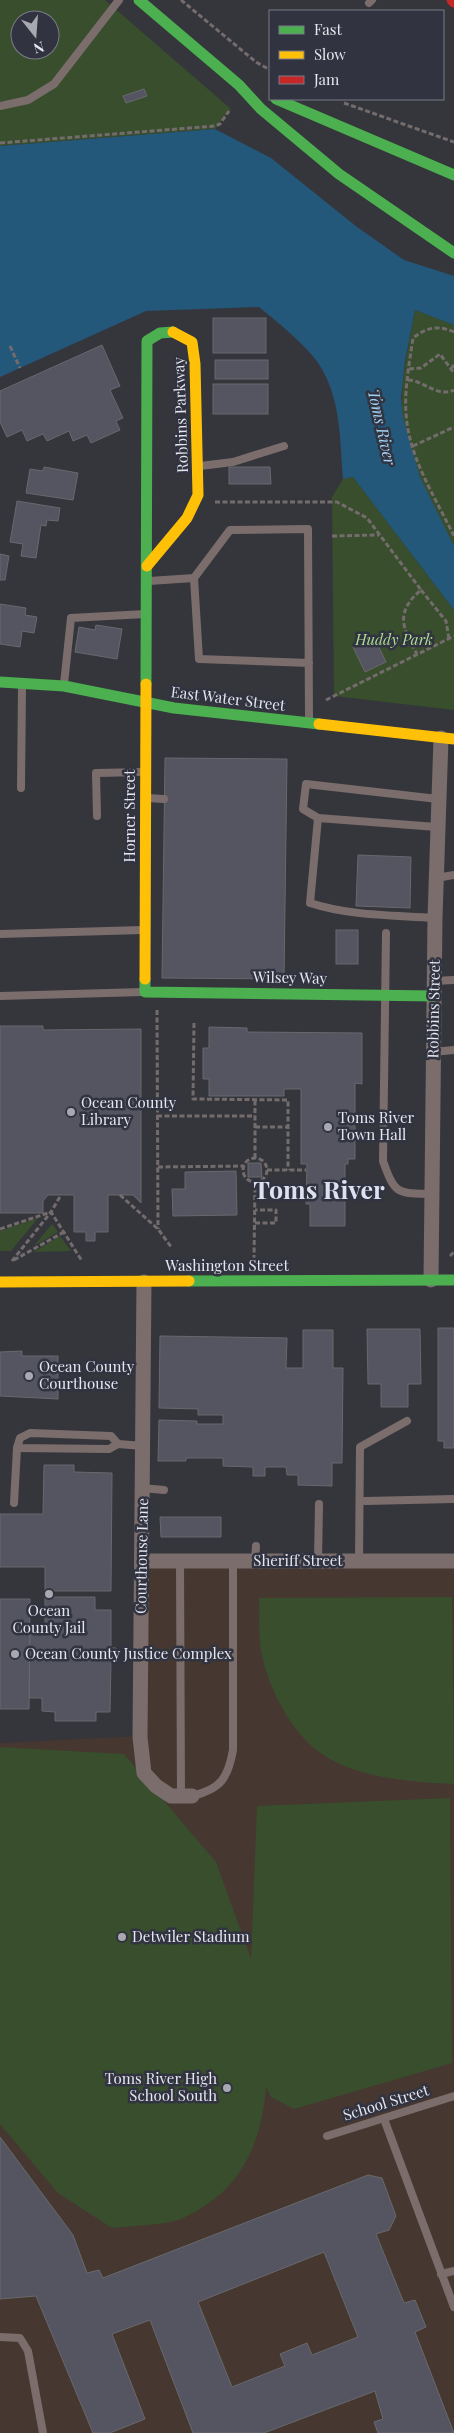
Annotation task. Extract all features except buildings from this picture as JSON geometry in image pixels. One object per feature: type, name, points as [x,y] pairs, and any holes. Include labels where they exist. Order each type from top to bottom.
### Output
[{"type":"main road","points":[[140,0],[239,85],[261,109],[339,174],[454,253]]},
{"type":"main road","points":[[239,85],[269,97]]},
{"type":"main road","points":[[278,100],[454,175]]},
{"type":"main road","name":"Robbins Parkway","points":[[145,702],[147,341],[161,332],[176,331],[192,342],[198,495],[187,518],[147,566]]},
{"type":"main road","name":"East Water Street","points":[[0,682],[64,686],[174,708],[447,738]]},
{"type":"main road","name":"Horner Street","points":[[145,702],[145,992]]},
{"type":"main road","name":"Wilsey Way","points":[[145,992],[386,994],[434,988]]},
{"type":"main road","name":"Washington Street","points":[[0,1282],[454,1280]]},
{"type":"street","name":"Robbins Street","points":[[431,1280],[437,827],[438,799],[447,738]]},
{"type":"street","name":"Courthouse Lane","points":[[144,1282],[140,1737],[144,1773],[156,1786],[171,1796],[186,1796]]},
{"type":"street","name":"Sheriff Street","points":[[142,1561],[233,1561],[256,1553],[318,1561],[454,1561]]},
{"type":"lane","points":[[0,106],[28,100],[54,84],[120,0]]},
{"type":"lane","points":[[198,466],[233,462],[284,446]]},
{"type":"lane","points":[[309,663],[199,659],[194,578],[230,530],[308,529],[309,663],[309,724]]},
{"type":"lane","points":[[146,581],[194,578]]},
{"type":"lane","points":[[64,686],[71,618],[146,614]]},
{"type":"lane","points":[[21,788],[22,682]]},
{"type":"lane","points":[[97,816],[96,772],[145,772]]},
{"type":"lane","points":[[437,827],[318,818],[303,809],[306,784],[438,799]]},
{"type":"lane","points":[[145,798],[164,799]]},
{"type":"lane","points":[[318,818],[310,903],[328,909],[357,913],[436,918]]},
{"type":"lane","points":[[436,878],[454,875]]},
{"type":"lane","points":[[0,934],[145,930]]},
{"type":"lane","points":[[386,933],[382,1161],[391,1184],[402,1193],[432,1194]]},
{"type":"lane","points":[[434,988],[454,980]]},
{"type":"lane","points":[[0,996],[145,992]]},
{"type":"lane","points":[[434,1052],[454,1050]]},
{"type":"lane","points":[[359,1561],[360,1447],[407,1421]]},
{"type":"lane","points":[[14,1503],[17,1448],[20,1438],[30,1433],[111,1436],[118,1444]]},
{"type":"lane","points":[[17,1448],[109,1449],[118,1444],[143,1446]]},
{"type":"lane","points":[[142,1488],[164,1490]]},
{"type":"lane","points":[[364,1501],[454,1498]]},
{"type":"lane","points":[[318,1561],[319,1504]]},
{"type":"lane","points":[[180,1561],[186,1796],[206,1793],[219,1784],[230,1770],[233,1750],[233,1561]]},
{"type":"lane","name":"School Street","points":[[327,2136],[454,2096]]},
{"type":"lane","points":[[384,2119],[454,2307]]},
{"type":"lane","points":[[441,2274],[454,2271]]},
{"type":"lane","points":[[0,2337],[20,2338],[28,2350],[43,2433]]},
{"type":"path","points":[[181,0],[256,62],[269,69]]},
{"type":"path","points":[[341,102],[454,142]]},
{"type":"path","points":[[0,143],[215,126],[220,124],[229,110]]},
{"type":"path","points":[[454,332],[442,327],[432,328],[422,331],[413,338],[405,397],[406,424],[413,446],[427,483],[454,536]]},
{"type":"path","points":[[10,346],[20,368]]},
{"type":"path","points":[[409,369],[421,368],[440,354],[454,373]]},
{"type":"path","points":[[451,369],[454,364]]},
{"type":"path","points":[[408,380],[415,380],[429,389],[450,392],[454,390]]},
{"type":"path","points":[[413,446],[454,427]]},
{"type":"path","points":[[211,502],[338,502],[367,518],[420,590],[446,621],[449,639]]},
{"type":"path","points":[[332,536],[380,535]]},
{"type":"path","points":[[417,654],[403,625],[406,605],[420,590]]},
{"type":"path","points":[[326,700],[454,636]]},
{"type":"path","points":[[157,1002],[158,1229]]},
{"type":"path","points":[[194,1023],[193,1099],[288,1100],[288,1170]]},
{"type":"path","points":[[255,1100],[255,1158]]},
{"type":"path","points":[[157,1116],[255,1116]]},
{"type":"path","points":[[255,1127],[288,1127]]},
{"type":"path","points":[[255,1158],[263,1162],[267,1170],[263,1178],[255,1182],[250,1181],[244,1175],[246,1161],[255,1158]]},
{"type":"path","points":[[158,1167],[244,1166]]},
{"type":"path","points":[[267,1170],[306,1170]]},
{"type":"path","points":[[254,1260],[255,1182]]},
{"type":"path","points":[[61,1195],[51,1212],[12,1261],[64,1232]]},
{"type":"path","points":[[120,1195],[158,1229],[172,1248]]},
{"type":"path","points":[[255,1210],[276,1210],[276,1223],[255,1223]]},
{"type":"path","points":[[0,1229],[51,1212]]},
{"type":"path","points":[[51,1212],[82,1262]]},
{"type":"path","points":[[450,1256],[454,1252]]},
{"type":"shaded area","name":"Toms River High School South","points":[[142,1561],[454,1561],[454,2433],[0,2433],[0,1743],[140,1736]]},
{"type":"green space","points":[[0,0],[105,0],[231,109],[215,129],[0,146]]},
{"type":"green space","points":[[415,310],[454,325],[454,546],[418,474],[411,454],[402,415],[403,385]]},
{"type":"green space","name":"Huddy Park","points":[[353,477],[454,610],[454,710],[334,696],[332,497],[343,479]]},
{"type":"green space","points":[[38,1218],[11,1251],[0,1251],[0,1231]]},
{"type":"green space","points":[[52,1224],[58,1232],[34,1246]]},
{"type":"green space","points":[[60,1236],[71,1251],[34,1252]]},
{"type":"green space","points":[[452,1597],[454,1784],[422,1782],[373,1775],[342,1765],[315,1749],[284,1712],[270,1682],[260,1645],[259,1598]]},
{"type":"green space","name":"Detwiler Stadium","points":[[0,1747],[124,1754],[216,1862],[251,1959],[257,1806],[450,1798],[452,2063],[294,2109],[271,2097],[266,2087],[259,2130],[243,2166],[232,2182],[218,2196],[201,2208],[175,2221],[112,2228],[58,2193],[0,2124]]},
{"type":"water","points":[[215,129],[271,158],[357,227],[404,260],[454,276],[454,325],[415,310],[405,361],[401,398],[403,418],[420,477],[454,546],[454,610],[353,477],[343,479],[336,406],[327,379],[320,366],[308,351],[259,307],[146,311],[0,377],[0,146]]},
{"type":"traffic: fast","points":[[139,0],[239,85],[261,109],[339,174],[454,253]]},
{"type":"traffic: fast","points":[[278,100],[454,175]]},
{"type":"traffic: fast","points":[[146,684],[147,341],[160,333],[173,332]]},
{"type":"traffic: fast","points":[[0,682],[64,686],[174,708],[319,724]]},
{"type":"traffic: fast","points":[[145,979],[145,992],[434,996]]},
{"type":"traffic: fast","points":[[189,1281],[454,1280]]},
{"type":"traffic: slow","points":[[147,566],[187,518],[198,495],[195,364],[192,342],[173,332]]},
{"type":"traffic: slow","points":[[145,979],[146,684]]},
{"type":"traffic: slow","points":[[319,724],[454,739]]},
{"type":"traffic: slow","points":[[0,1282],[189,1281]]},
{"type":"place","name":"Ocean County Library","points":[[71,1112]]},
{"type":"place","name":"Toms River Town Hall","points":[[328,1127]]},
{"type":"place","name":"Ocean County Courthouse","points":[[29,1376]]},
{"type":"place","name":"Ocean County Jail","points":[[49,1594]]},
{"type":"place","name":"Ocean County Justice Complex","points":[[15,1654]]},
{"type":"place","name":"Detwiler Stadium","points":[[122,1937]]},
{"type":"place","name":"Toms River High School South","points":[[227,2088]]},
{"type":"district","name":"Toms River","points":[[319,1190]]}]
